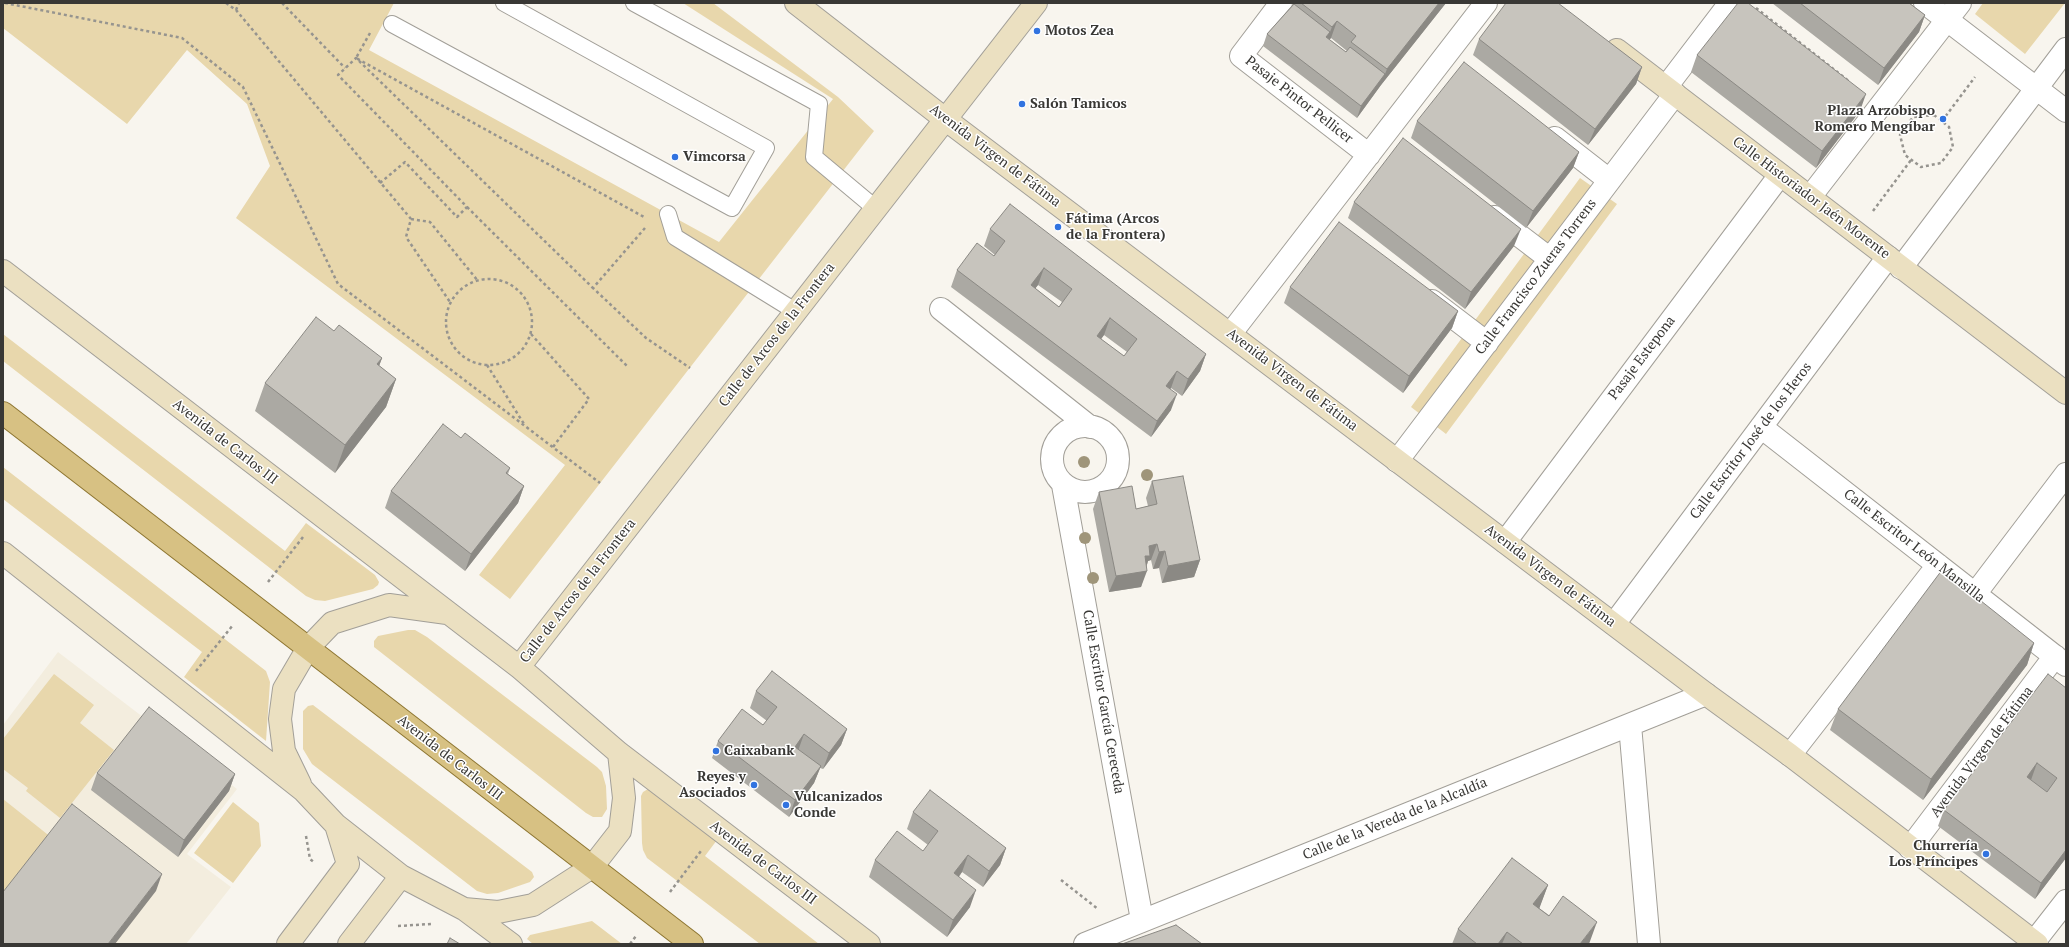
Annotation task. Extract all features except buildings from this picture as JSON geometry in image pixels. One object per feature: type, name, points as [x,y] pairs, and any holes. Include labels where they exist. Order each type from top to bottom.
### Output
[{"type":"main road","name":"Avenida de Carlos III","points":[[3,413],[692,944]]},
{"type":"street","name":"Avenida Virgen de Fátima","points":[[796,3],[945,119],[1231,333],[1504,542],[1706,694],[1790,755],[2036,943]]},
{"type":"street","name":"Calle de Arcos de la Frontera","points":[[519,667],[1036,3]]},
{"type":"street","name":"Pasaje Pintor Pellicer","points":[[1281,3],[1241,56],[1369,155]]},
{"type":"street","points":[[1231,333],[1329,220],[1369,155],[1486,3]]},
{"type":"street","name":"Calle Francisco Zueras Torrens","points":[[1397,461],[1609,180],[1730,3]]},
{"type":"street","points":[[1925,3],[1953,12],[1993,54],[2066,111]]},
{"type":"street","points":[[1810,198],[1953,12]]},
{"type":"street","name":"Calle Historiador Jaén Morente","points":[[1599,36],[2066,393]]},
{"type":"street","points":[[1895,262],[2066,49]]},
{"type":"street","points":[[1447,54],[1465,68]]},
{"type":"street","points":[[1540,127],[1609,180]]},
{"type":"street","points":[[1385,133],[1404,148]]},
{"type":"street","name":"Pasaje Estepona","points":[[1504,542],[1780,175]]},
{"type":"street","points":[[1480,206],[1550,259]]},
{"type":"street","name":"Calle Escritor José de los Heros","points":[[1614,624],[1761,427],[1895,262]]},
{"type":"street","name":"Avenida de Carlos III","points":[[3,271],[519,667],[619,753],[869,944]]},
{"type":"street","points":[[1417,289],[1487,343]]},
{"type":"street","points":[[941,309],[1090,426],[1105,433],[1115,446],[1118,456],[1117,467],[1113,477],[1106,485],[1097,490],[1086,493],[1075,492],[1063,485],[1058,479],[1053,469],[1051,458],[1054,447],[1059,438],[1068,430],[1079,426],[1090,426]]},
{"type":"street","name":"Calle Escritor León Mansilla","points":[[1761,427],[2060,660]]},
{"type":"street","points":[[1975,594],[2066,474]]},
{"type":"street","name":"Calle Escritor García Cereceda","points":[[1063,485],[1142,920]]},
{"type":"street","name":"Avenida de Carlos III","points":[[3,552],[304,790],[336,825],[401,876],[464,909],[510,944]]},
{"type":"street","points":[[1790,755],[1938,565]]},
{"type":"street","name":"Avenida de Carlos III","points":[[304,790],[284,751],[280,720],[284,689],[308,648],[332,623],[389,605],[448,613]]},
{"type":"street","name":"Avenida Virgen de Fátima","points":[[1910,848],[2060,660]]},
{"type":"street","name":"Calle de la Vereda de la Alcaldía","points":[[1085,944],[1706,694]]},
{"type":"street","points":[[1630,725],[1649,944]]},
{"type":"street","name":"Avenida de Carlos III","points":[[464,909],[498,912],[533,905],[592,867],[620,831],[624,798],[619,753]]},
{"type":"street","points":[[288,944],[348,864],[336,825]]},
{"type":"street","points":[[348,944],[401,876]]},
{"type":"street","points":[[2036,943],[2066,901]]},
{"type":"lane","points":[[392,24],[732,208],[766,148],[504,3]]},
{"type":"lane","points":[[634,3],[820,104],[814,157],[875,208]]},
{"type":"lane","points":[[668,214],[675,237],[795,311]]},
{"type":"path","points":[[6,3],[182,38],[243,87],[338,284],[600,483]]},
{"type":"path","points":[[226,3],[236,10],[411,219],[430,222],[478,281]]},
{"type":"path","points":[[236,10],[239,3]]},
{"type":"path","points":[[282,3],[345,68]]},
{"type":"path","points":[[1750,3],[1881,106]]},
{"type":"path","points":[[370,32],[356,58],[338,75],[467,207],[627,366]]},
{"type":"path","points":[[1942,121],[1993,54]]},
{"type":"path","points":[[356,58],[644,218]]},
{"type":"path","points":[[356,58],[646,338],[690,368]]},
{"type":"path","points":[[1934,115],[1950,127],[1953,147],[1941,163],[1921,167],[1911,160],[1905,155],[1900,135],[1913,117],[1934,115]]},
{"type":"path","points":[[1857,233],[1911,160]]},
{"type":"path","points":[[380,183],[405,162],[457,217],[467,207]]},
{"type":"path","points":[[411,219],[406,237],[450,302]]},
{"type":"path","points":[[593,288],[646,227]]},
{"type":"path","points":[[484,279],[498,279],[512,285],[522,294],[530,306],[533,320],[531,334],[525,347],[514,357],[502,364],[487,365],[473,362],[461,354],[452,344],[447,330],[446,316],[450,302],[459,291],[470,282],[484,279]]},
{"type":"path","points":[[531,334],[589,399],[553,447]]},
{"type":"path","points":[[487,365],[526,426]]},
{"type":"path","points":[[630,944],[718,829]]},
{"type":"path","points":[[1061,880],[1122,928]]},
{"type":"shaded area","points":[[3,3],[394,3],[369,50],[719,242],[833,99],[683,3],[713,3],[838,97],[874,131],[510,599],[479,575],[565,465],[236,218],[270,166],[247,104],[187,50],[127,124],[3,28]]},
{"type":"shaded area","points":[[1983,3],[2065,3],[2025,54],[1975,14]]},
{"type":"shaded area","points":[[1580,178],[1617,204],[1446,434],[1411,407]]},
{"type":"shaded area","points":[[3,334],[285,551],[306,523],[375,575],[379,582],[378,585],[373,589],[325,601],[315,600],[306,596],[3,361]]},
{"type":"shaded area","points":[[3,467],[266,671],[270,682],[266,741],[184,677],[202,652],[3,499]]},
{"type":"shaded area","points":[[415,630],[427,637],[597,767],[602,772],[606,786],[607,809],[602,817],[593,817],[586,813],[374,647],[374,641],[378,636]]},
{"type":"shaded area","points":[[58,652],[237,789],[187,854],[231,887],[186,944],[3,944],[3,725]]},
{"type":"shaded area","points":[[54,674],[94,705],[80,723],[114,750],[60,818],[26,791],[28,788],[3,769],[3,739]]},
{"type":"shaded area","points":[[313,705],[532,872],[534,877],[530,882],[498,893],[487,894],[477,891],[312,764],[303,749],[303,711],[308,706]]},
{"type":"shaded area","points":[[648,789],[654,790],[717,840],[705,856],[819,944],[760,944],[647,858],[643,850],[642,843],[641,796],[643,792]]},
{"type":"shaded area","points":[[3,799],[52,838],[3,901]]},
{"type":"shaded area","points":[[233,802],[259,823],[261,846],[233,883],[194,853]]},
{"type":"shaded area","points":[[592,921],[622,944],[533,944],[527,939],[530,935]]},
{"type":"place","name":"Motos Zea","points":[[1037,31]]},
{"type":"place","name":"Salón Tamicos","points":[[1022,104]]},
{"type":"place","name":"Plaza Arzobispo Romero Mengíbar","points":[[1943,119]]},
{"type":"place","name":"Vimcorsa","points":[[675,157]]},
{"type":"place","name":"Fátima (Arcos de la Frontera)","points":[[1058,227]]},
{"type":"place","name":"Caixabank","points":[[716,751]]},
{"type":"place","name":"Reyes y Asociados","points":[[754,785]]},
{"type":"place","name":"Vulcanizados Conde","points":[[786,805]]},
{"type":"place","name":"Churrería Los Príncipes","points":[[1986,854]]}]
